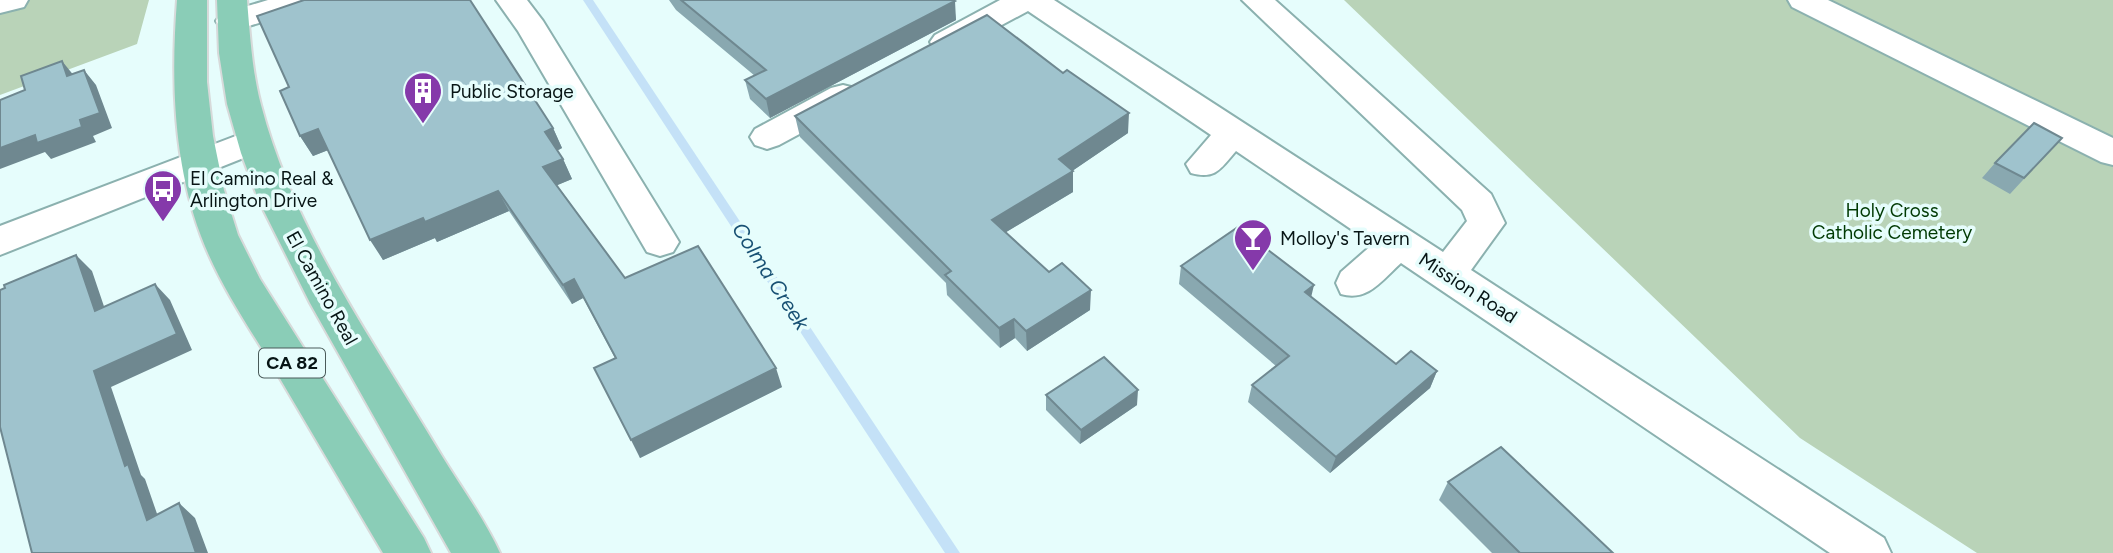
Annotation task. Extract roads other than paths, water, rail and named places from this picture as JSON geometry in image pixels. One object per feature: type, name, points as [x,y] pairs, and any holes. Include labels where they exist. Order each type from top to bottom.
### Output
[{"type":"main road","name":"CA 82","points":[[192,0],[188,47],[191,98],[200,162],[214,218],[242,280],[408,553]]},
{"type":"main road","name":"El Camino Real","points":[[232,11],[243,103],[273,196],[302,256],[477,553]]},
{"type":"street","points":[[0,3],[13,0]]},
{"type":"street","points":[[232,11],[301,0]]},
{"type":"street","points":[[511,0],[532,28],[660,242]]},
{"type":"street","points":[[914,59],[1024,0]]},
{"type":"street","name":"Mission Road","points":[[1033,0],[1447,274],[1823,539],[1868,553]]},
{"type":"street","points":[[1257,0],[1478,204],[1486,223],[1447,274]]},
{"type":"street","points":[[1803,0],[2113,153]]},
{"type":"street","points":[[767,137],[865,85]]},
{"type":"street","points":[[1204,164],[1234,132]]},
{"type":"street","points":[[0,240],[254,141]]},
{"type":"street","points":[[1355,283],[1398,243]]},
{"type":"waterway","name":"Colma Creek","points":[[588,0],[953,553]]},
{"type":"place","name":"Public Storage","points":[[423,125]]},
{"type":"place","name":"El Camino Real & Arlington Drive","points":[[163,223]]},
{"type":"place","name":"Molloy's Tavern","points":[[1253,272]]},
{"type":"park label","name":"Holy Cross Catholic Cemetery","points":[[1892,221]]}]
